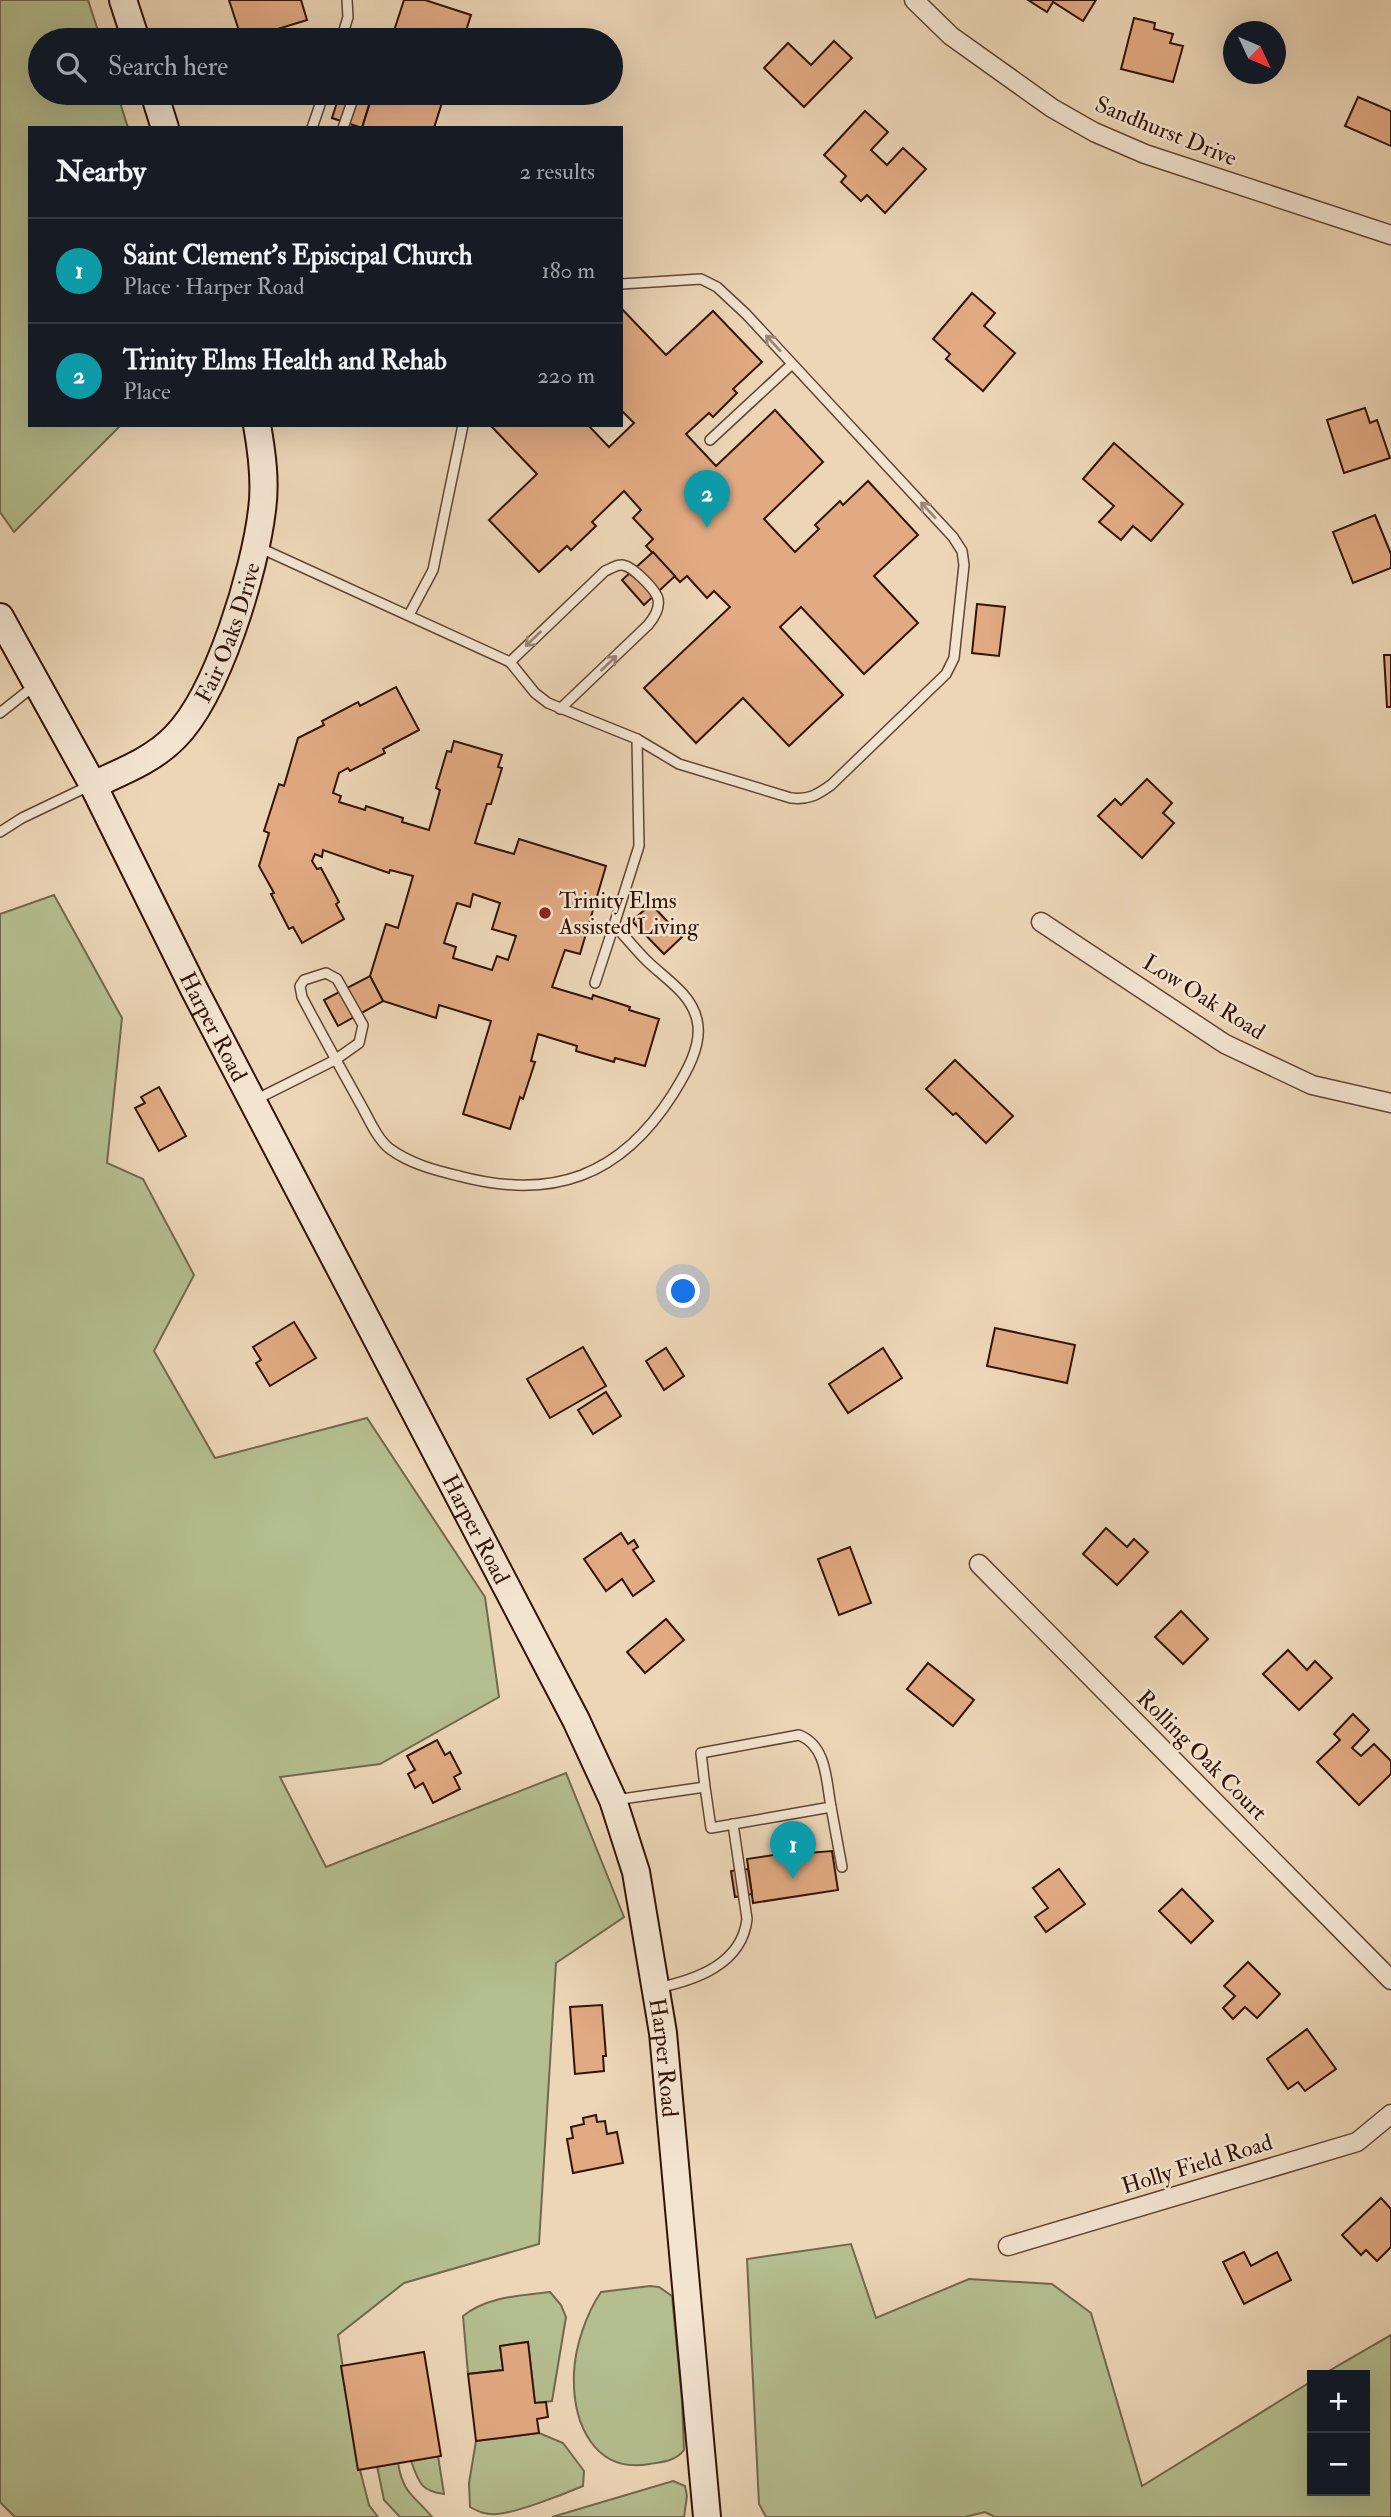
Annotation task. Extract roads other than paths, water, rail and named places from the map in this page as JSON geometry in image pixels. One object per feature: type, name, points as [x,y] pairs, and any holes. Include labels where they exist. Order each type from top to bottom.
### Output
[{"type":"main road","points":[[123,0],[132,28]]},
{"type":"main road","points":[[158,105],[164,126]]},
{"type":"main road","name":"Fair Oaks Drive","points":[[93,785],[149,758],[176,737],[190,720],[218,664],[256,547],[263,483],[263,457],[257,427]]},
{"type":"main road","name":"Harper Road","points":[[0,617],[93,785],[194,989],[576,1720],[613,1800],[636,1872],[665,2047],[707,2517]]},
{"type":"street","name":"Sandhurst Drive","points":[[914,0],[962,43],[1043,101],[1094,132],[1145,155],[1391,235]]},
{"type":"street","name":"Low Oak Road","points":[[1041,922],[1225,1044],[1312,1085],[1391,1103]]},
{"type":"street","name":"Rolling Oak Court","points":[[979,1564],[1391,1980]]},
{"type":"street","name":"Holly Field Road","points":[[1008,2246],[1357,2142],[1391,2114]]},
{"type":"lane","points":[[345,28],[348,17],[347,0]]},
{"type":"lane","points":[[313,126],[320,105]]},
{"type":"lane","points":[[344,126],[351,105]]},
{"type":"lane","points":[[256,547],[510,662],[541,699],[637,740],[679,764],[804,800],[831,785],[946,674],[954,658],[964,565],[962,551],[953,537],[792,364],[710,282],[690,279],[623,284]]},
{"type":"lane","points":[[710,440],[792,364]]},
{"type":"lane","points":[[409,615],[433,570],[463,427]]},
{"type":"lane","points":[[510,662],[605,571],[625,564],[632,568],[657,594],[659,602],[654,617],[560,709]]},
{"type":"lane","points":[[0,713],[38,683]]},
{"type":"lane","points":[[595,983],[639,846],[637,740]]},
{"type":"lane","points":[[0,832],[22,818],[93,785]]},
{"type":"lane","points":[[254,1101],[335,1060],[359,1043],[363,1025],[337,979],[326,973],[304,980],[300,986],[302,997],[335,1060],[387,1147],[417,1164],[473,1180],[510,1185],[559,1181],[592,1171],[620,1156],[653,1123],[682,1079],[691,1062],[697,1040],[697,1018],[680,990],[646,960],[614,925]]},
{"type":"lane","points":[[831,1807],[711,1828],[701,1753],[799,1735],[817,1746],[823,1761],[842,1867]]},
{"type":"lane","points":[[613,1800],[705,1787]]},
{"type":"lane","points":[[656,1989],[694,1979],[726,1959],[740,1945],[746,1932],[747,1919],[733,1825]]},
{"type":"place","name":"Trinity Elms Health and Rehab","points":[[707,528]]},
{"type":"place","name":"Trinity Elms Assisted Living","points":[[545,913]]},
{"type":"place","name":"Saint Clement's Episcipal Church","points":[[793,1879]]}]
